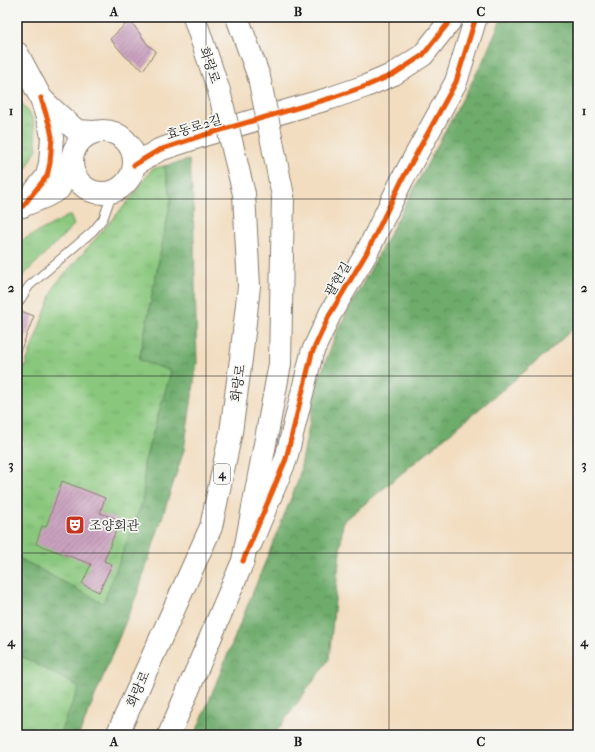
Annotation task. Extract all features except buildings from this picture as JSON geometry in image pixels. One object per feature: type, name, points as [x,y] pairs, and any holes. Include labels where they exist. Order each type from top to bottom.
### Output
[{"type":"main road","name":"화랑로","points":[[117,735],[211,527],[231,432],[249,286],[244,194],[219,91],[194,17]]},
{"type":"main road","points":[[169,735],[243,561],[280,364],[282,196],[259,77],[237,17]]},
{"type":"main road","name":"효동로2길","points":[[159,150],[331,98],[366,86],[394,74],[423,55],[454,17]]},
{"type":"main road","name":"팔현길","points":[[243,561],[286,459],[312,353],[330,314],[366,254],[402,180],[456,82],[476,17]]},
{"type":"main road","points":[[17,53],[46,103],[69,135],[81,147]]},
{"type":"main road","points":[[20,208],[47,176],[50,163],[52,137],[46,103]]},
{"type":"main road","points":[[20,208],[59,189],[81,147],[104,130],[114,132],[144,151],[159,150]]},
{"type":"main road","points":[[81,147],[74,172],[78,180],[84,186],[98,192],[113,191],[121,188],[132,175],[134,156],[131,147],[125,139]]},
{"type":"main road","points":[[134,165],[159,150]]},
{"type":"main road","points":[[46,196],[72,192],[84,186]]},
{"type":"lane","points":[[17,305],[28,286],[93,231],[103,219],[113,191]]},
{"type":"green space","points":[[502,17],[578,17],[578,324],[548,352],[343,522],[329,659],[277,731],[271,735],[195,735],[298,481],[317,385],[337,331],[482,63]]},
{"type":"green space","points":[[17,96],[33,119],[37,149],[26,169],[17,177]]},
{"type":"green space","points":[[189,160],[193,199],[197,363],[184,450],[139,589],[79,735],[59,735],[79,687],[17,654],[17,557],[102,602],[143,500],[144,463],[171,371],[139,360],[171,199],[164,166]]},
{"type":"green space","points":[[164,166],[171,199],[139,360],[171,371],[144,463],[143,500],[103,603],[17,557],[17,459],[24,440],[17,437],[17,387],[55,285],[132,197],[152,169]]},
{"type":"green space","points":[[70,215],[74,225],[23,276],[17,284],[17,243]]},
{"type":"green space","points":[[17,654],[79,687],[59,735],[17,735]]},
{"type":"cycle path","points":[[134,165],[159,150],[204,135],[331,98],[366,86],[394,74],[423,55],[453,17]]},
{"type":"cycle path","points":[[243,561],[286,459],[312,353],[330,314],[366,254],[402,180],[456,82],[476,17]]},
{"type":"cycle path","points":[[23,206],[47,176],[50,163],[52,137],[41,98]]},
{"type":"place","name":"조양회관","points":[[75,525]]}]
